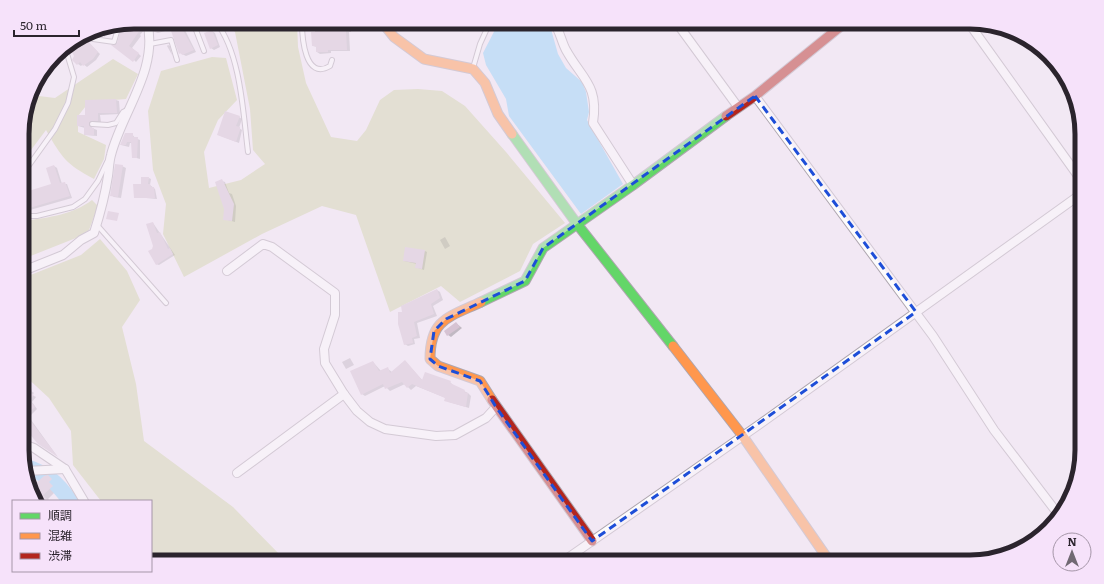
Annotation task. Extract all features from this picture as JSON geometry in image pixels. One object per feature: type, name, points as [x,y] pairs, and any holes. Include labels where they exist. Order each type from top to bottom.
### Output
[{"type":"street","points":[[29,269],[63,255],[81,240],[94,233],[102,206],[110,156],[121,127],[131,108],[144,71],[150,44],[148,29]]},
{"type":"street","points":[[388,29],[394,37],[424,59],[473,69],[485,82],[498,114],[576,224],[742,435],[825,555]]},
{"type":"street","points":[[558,29],[566,50],[592,89],[595,108],[593,123],[633,185]]},
{"type":"street","points":[[681,29],[738,107]]},
{"type":"street","points":[[592,541],[496,407],[480,381],[438,366],[430,359],[430,347],[434,331],[446,318],[525,280],[543,248],[633,185],[755,96],[837,29]]},
{"type":"street","points":[[973,29],[1075,172]]},
{"type":"street","points":[[755,96],[934,336],[994,430],[1055,510]]},
{"type":"street","points":[[572,555],[1075,198]]},
{"type":"street","points":[[227,271],[263,244],[272,247],[335,293],[335,315],[324,349],[325,363],[344,394],[357,411],[370,422],[384,429],[436,436],[454,436],[486,418],[496,407]]},
{"type":"street","points":[[237,473],[344,394]]},
{"type":"street","points":[[29,446],[65,469],[83,500]]},
{"type":"street","points":[[31,471],[65,469]]},
{"type":"lane","points":[[195,29],[204,51]]},
{"type":"lane","points":[[220,29],[227,42],[234,64],[244,110],[248,152]]},
{"type":"lane","points":[[303,29],[305,47],[312,67],[318,70],[324,70],[330,66],[332,60]]},
{"type":"lane","points":[[473,69],[480,44],[487,29]]},
{"type":"lane","points":[[92,38],[114,42],[117,31]]},
{"type":"lane","points":[[150,44],[171,40],[177,60]]},
{"type":"lane","points":[[29,165],[55,129],[68,103],[74,77],[67,54]]},
{"type":"lane","points":[[92,124],[108,125],[116,123],[123,112],[131,108]]},
{"type":"lane","points":[[29,216],[37,216],[73,207],[85,199],[98,181],[110,156]]},
{"type":"lane","points":[[96,225],[166,303]]},
{"type":"highlighted area","points":[[755,96],[916,312],[592,541],[496,407],[480,381],[438,366],[430,359],[434,331],[446,319],[525,281],[543,248]]},
{"type":"green space","points":[[232,29],[297,29],[298,47],[306,83],[331,137],[357,141],[366,130],[380,100],[394,90],[418,89],[442,91],[465,106],[506,152],[565,223],[533,244],[520,271],[460,302],[441,286],[390,312],[356,215],[322,206],[262,234],[184,277],[163,234],[166,204],[153,170],[148,111],[161,71],[212,57],[226,58],[237,100],[218,120],[204,152],[209,188],[241,180],[265,164],[253,150],[250,109],[235,32]]},
{"type":"green space","points":[[113,59],[138,74],[126,99],[89,102],[78,116],[78,132],[106,145],[104,159],[94,179],[77,169],[61,154],[46,130],[29,153],[29,127],[36,96],[55,98]]},
{"type":"green space","points":[[92,200],[98,206],[89,230],[76,238],[29,257],[29,220],[60,215]]},
{"type":"green space","points":[[100,239],[127,271],[140,300],[122,327],[136,384],[144,441],[233,507],[280,555],[152,555],[152,500],[100,500],[73,465],[71,431],[49,398],[29,380],[29,276],[81,255]]},
{"type":"water","points":[[495,29],[551,29],[558,54],[566,68],[582,82],[586,92],[589,112],[587,120],[623,184],[581,214],[509,116],[506,99],[486,65],[483,53]]},
{"type":"building","points":[[141,29],[129,46],[139,53],[133,62],[111,45],[117,43],[120,30]]},
{"type":"building","points":[[154,29],[166,29],[154,32]]},
{"type":"building","points":[[170,29],[182,29],[194,50],[182,55],[181,53],[179,54]]},
{"type":"building","points":[[315,29],[348,29],[348,31],[346,31],[347,50],[328,50],[328,52],[316,52],[316,46],[312,46],[311,32],[315,32]]},
{"type":"building","points":[[212,30],[218,45],[210,49],[204,33]]},
{"type":"building","points":[[88,41],[98,52],[93,59],[83,66],[80,62],[77,65],[72,60],[74,56],[71,51],[79,45],[81,47]]},
{"type":"building","points":[[116,99],[117,113],[98,113],[98,121],[91,121],[89,123],[90,127],[94,128],[94,135],[84,135],[84,126],[77,126],[77,115],[85,115],[85,100]]},
{"type":"building","points":[[225,111],[240,116],[236,126],[240,127],[240,130],[236,142],[217,135]]},
{"type":"building","points":[[125,133],[133,133],[133,137],[138,137],[137,158],[132,158],[131,142],[127,142],[126,145],[120,145]]},
{"type":"building","points":[[115,164],[123,165],[118,197],[110,196]]},
{"type":"building","points":[[54,165],[60,183],[65,182],[70,196],[29,208],[29,191],[51,184],[46,168]]},
{"type":"building","points":[[141,177],[149,177],[148,184],[150,184],[151,187],[154,187],[155,198],[134,198],[133,184],[141,184]]},
{"type":"building","points":[[222,179],[234,204],[232,221],[223,220],[224,209],[215,182]]},
{"type":"building","points":[[108,211],[119,213],[117,221],[106,219]]},
{"type":"building","points":[[153,222],[157,233],[160,232],[168,249],[170,248],[173,254],[156,265],[148,251],[152,249],[153,246],[146,224]]},
{"type":"building","points":[[405,247],[425,250],[422,269],[415,268],[416,263],[403,261]]},
{"type":"building","points":[[437,289],[440,298],[431,304],[434,314],[414,322],[417,336],[412,338],[413,343],[404,345],[398,324],[398,312],[402,312],[401,306]]},
{"type":"building","points":[[456,322],[460,327],[447,336],[444,331]]},
{"type":"building","points":[[405,360],[422,380],[425,372],[451,381],[450,383],[465,390],[464,392],[468,393],[466,407],[444,401],[445,398],[412,384],[407,388],[402,382],[385,389],[383,384],[361,395],[350,371],[373,361],[379,371],[388,367],[390,373]]},
{"type":"building","points":[[29,388],[32,390],[30,393],[34,395],[29,400]]},
{"type":"building","points":[[29,400],[35,407],[29,412]]},
{"type":"building","points":[[29,419],[58,457],[38,444],[29,433]]},
{"type":"building","points":[[48,475],[52,479],[49,482],[53,486],[43,495],[48,500],[42,500],[35,484],[44,476]]},
{"type":"waterway","points":[[31,469],[45,475],[55,483],[69,500]]},
{"type":"traffic: fast","points":[[481,302],[525,281],[543,248],[633,185],[726,116]]},
{"type":"traffic: fast","points":[[512,134],[577,224],[673,346]]},
{"type":"traffic: slow","points":[[388,29],[394,37],[424,59],[473,69],[485,83],[498,114],[512,134]]},
{"type":"traffic: slow","points":[[481,302],[451,316],[438,327],[433,335],[430,359],[438,366],[480,381],[492,400]]},
{"type":"traffic: slow","points":[[673,346],[742,435],[825,555]]},
{"type":"traffic: jam","points":[[726,116],[755,96],[837,29]]},
{"type":"traffic: jam","points":[[492,400],[592,541]]}]
